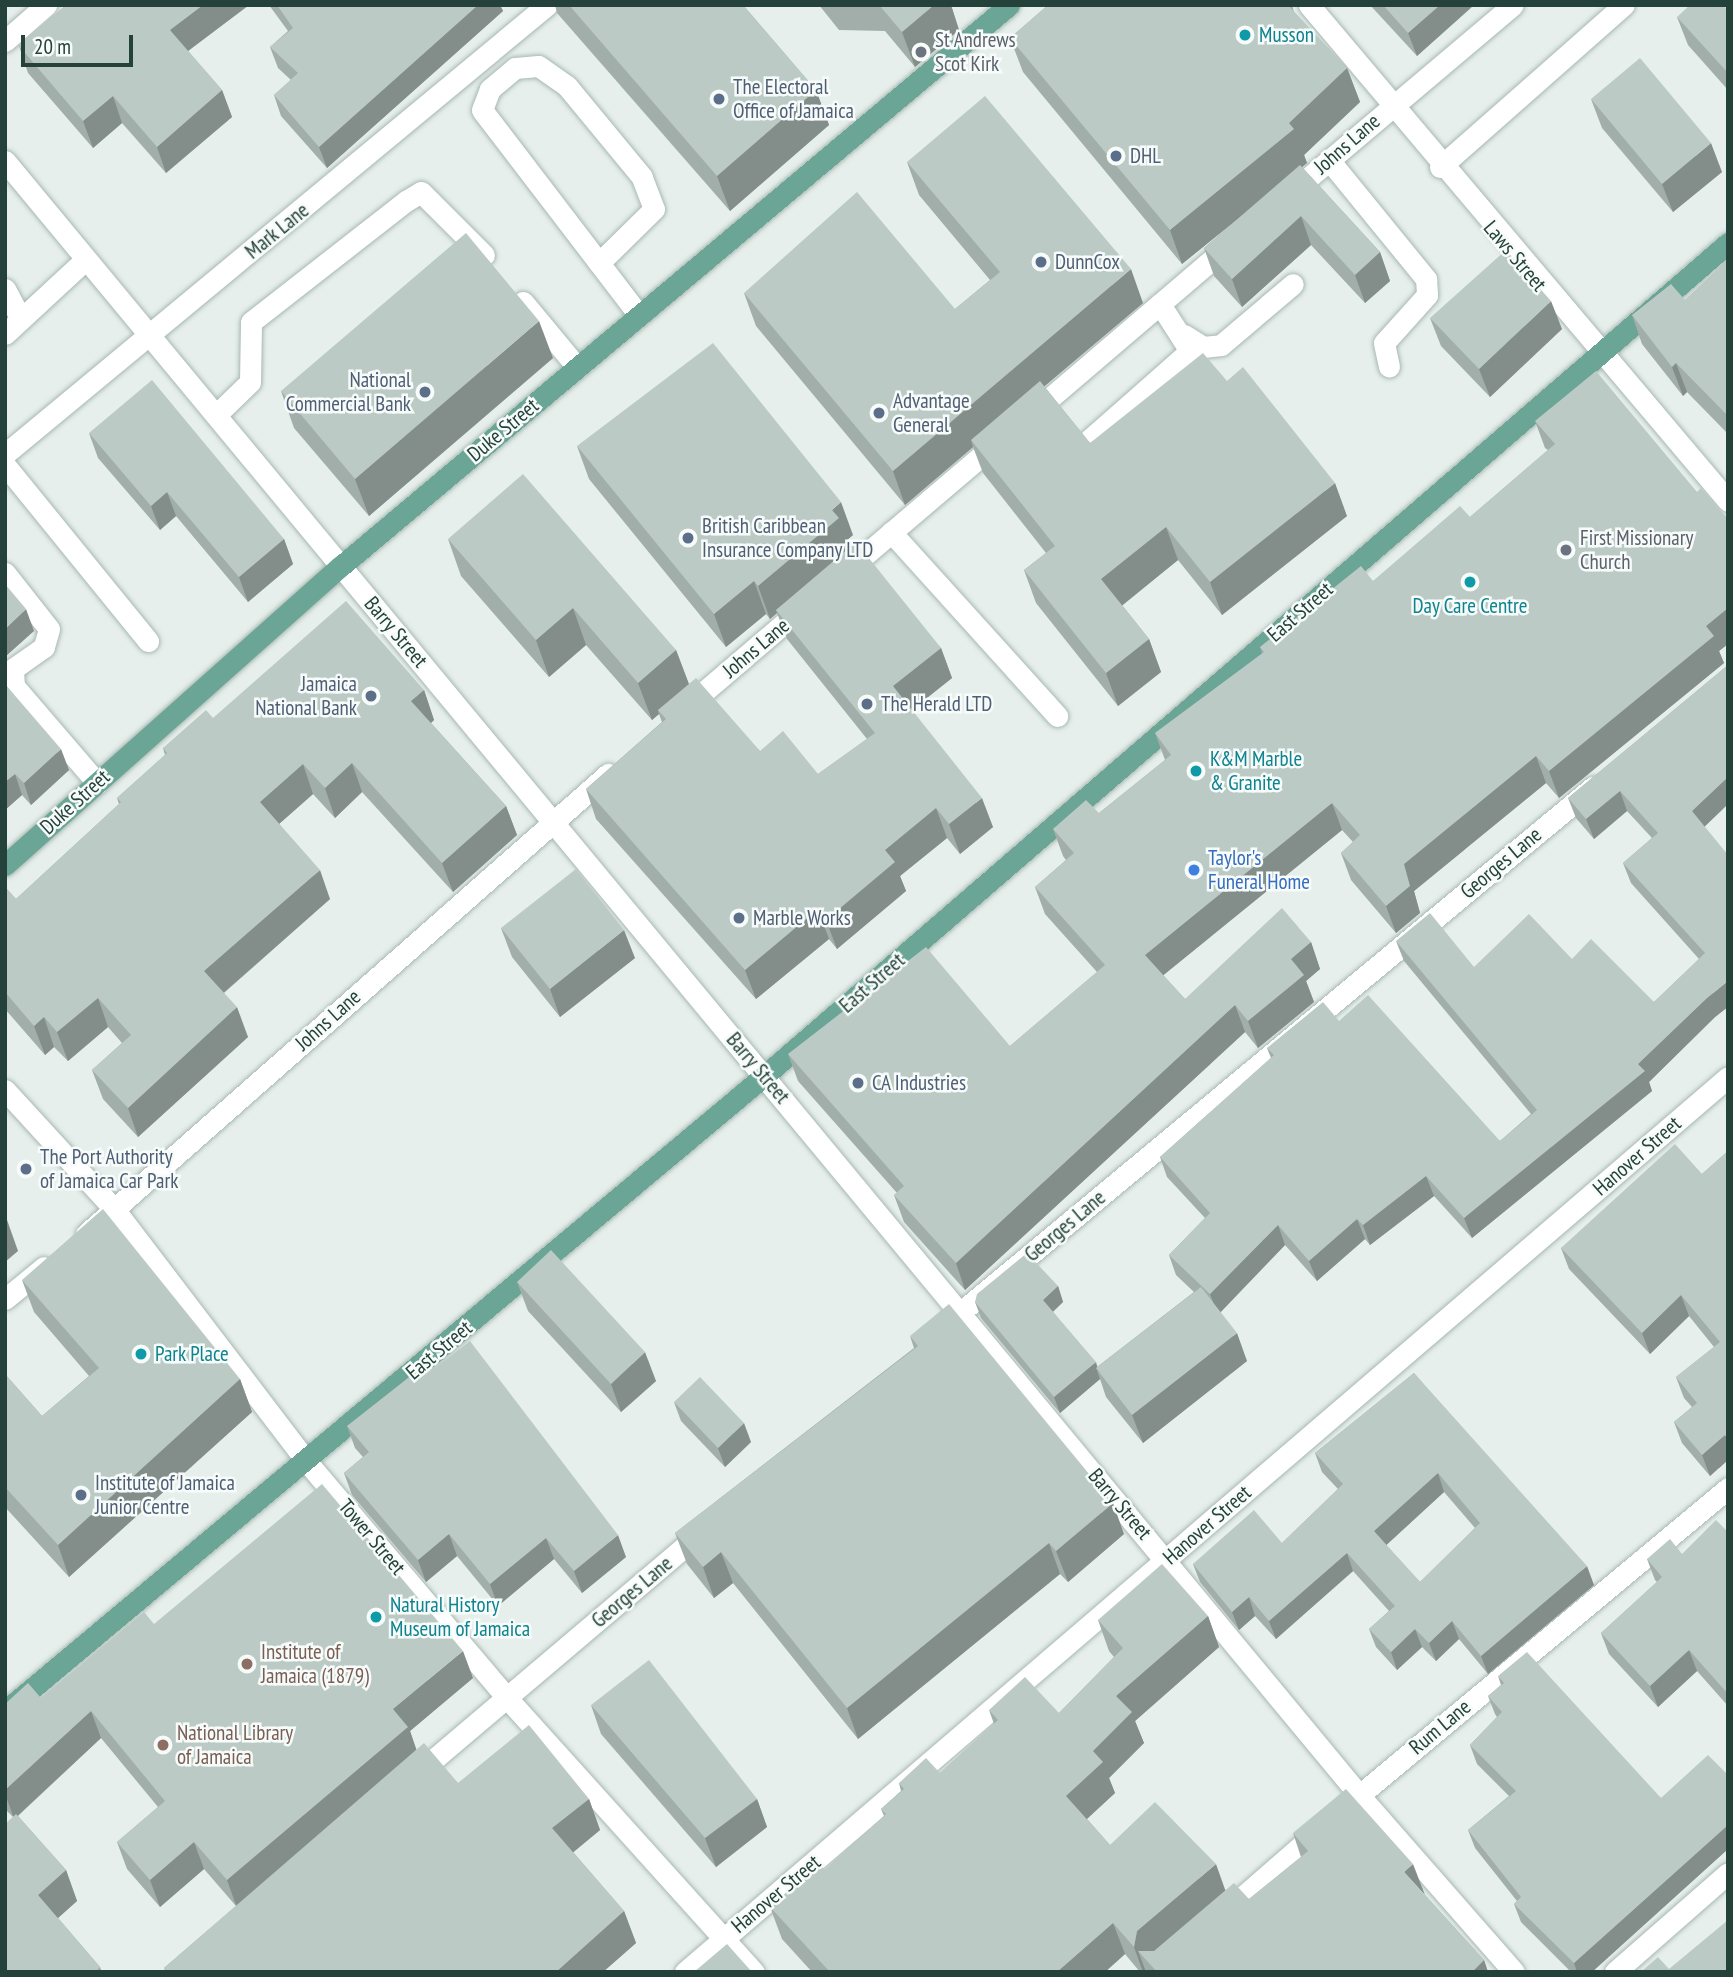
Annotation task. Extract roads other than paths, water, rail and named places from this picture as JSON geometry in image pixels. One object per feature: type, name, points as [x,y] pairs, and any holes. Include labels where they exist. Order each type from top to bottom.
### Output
[{"type":"main road","name":"Duke Street","points":[[5,865],[341,566],[1009,5]]},
{"type":"main road","name":"East Street","points":[[5,1711],[307,1462],[764,1076],[1728,243]]},
{"type":"street","points":[[5,41],[46,5]]},
{"type":"street","name":"Mark Lane","points":[[5,454],[547,5]]},
{"type":"street","name":"Laws Street","points":[[1309,5],[1440,167],[1728,501]]},
{"type":"street","name":"Johns Lane","points":[[1266,214],[1513,5]]},
{"type":"street","points":[[1440,167],[1623,5]]},
{"type":"street","points":[[600,263],[654,209],[642,177],[566,86],[538,66],[514,68],[490,89],[482,110],[639,315]]},
{"type":"street","points":[[1329,160],[1426,279],[1427,295],[1384,343],[1389,366]]},
{"type":"street","name":"Barry Street","points":[[5,161],[1359,1795],[1514,1972]]},
{"type":"street","points":[[216,415],[250,382],[251,322],[421,192],[502,277],[577,367]]},
{"type":"street","name":"Johns Lane","points":[[669,722],[1244,232]]},
{"type":"street","points":[[5,334],[20,317],[86,259]]},
{"type":"street","points":[[1184,335],[1203,347],[1221,345],[1293,284]]},
{"type":"street","points":[[5,289],[20,317]]},
{"type":"street","points":[[1089,440],[1190,351],[1184,335],[1160,304]]},
{"type":"street","points":[[5,464],[148,641]]},
{"type":"street","points":[[891,532],[1057,716]]},
{"type":"street","points":[[5,573],[48,629],[44,647],[13,669],[14,686],[97,783]]},
{"type":"street","name":"Johns Lane","points":[[5,1299],[115,1210],[627,758]]},
{"type":"street","name":"Georges Lane","points":[[929,1339],[1611,772]]},
{"type":"street","name":"Hanover Street","points":[[685,1972],[1728,1077]]},
{"type":"street","name":"Tower Street","points":[[5,1090],[115,1210],[307,1462],[507,1698],[754,1972]]},
{"type":"street","name":"Rum Lane","points":[[1208,1928],[1359,1795],[1728,1488]]},
{"type":"street","name":"Georges Lane","points":[[392,1795],[718,1518]]},
{"type":"street","points":[[1615,1972],[1728,1873]]},
{"type":"place","name":"Musson","points":[[1245,35]]},
{"type":"place","name":"St Andrews Scot Kirk","points":[[921,52]]},
{"type":"place","name":"The Electoral Office of Jamaica","points":[[719,99]]},
{"type":"place","name":"DHL","points":[[1116,156]]},
{"type":"place","name":"DunnCox","points":[[1041,262]]},
{"type":"place","name":"National Commercial Bank","points":[[425,392]]},
{"type":"place","name":"Advantage General","points":[[879,413]]},
{"type":"place","name":"British Caribbean Insurance Company LTD","points":[[688,538]]},
{"type":"place","name":"First Missionary Church","points":[[1566,550]]},
{"type":"place","name":"Day Care Centre","points":[[1470,582]]},
{"type":"place","name":"Jamaica National Bank","points":[[371,696]]},
{"type":"place","name":"The Herald LTD","points":[[867,704]]},
{"type":"place","name":"K&M Marble & Granite","points":[[1196,771]]},
{"type":"place","name":"Taylor's Funeral Home","points":[[1194,870]]},
{"type":"place","name":"Marble Works","points":[[739,918]]},
{"type":"place","name":"CA Industries","points":[[858,1083]]},
{"type":"place","name":"The Port Authority of Jamaica Car Park","points":[[26,1169]]},
{"type":"place","name":"Park Place","points":[[141,1354]]},
{"type":"place","name":"Institute of Jamaica Junior Centre","points":[[81,1495]]},
{"type":"place","name":"Natural History Museum of Jamaica","points":[[376,1617]]},
{"type":"place","name":"Institute of Jamaica (1879)","points":[[247,1664]]},
{"type":"place","name":"National Library of Jamaica","points":[[163,1745]]}]
